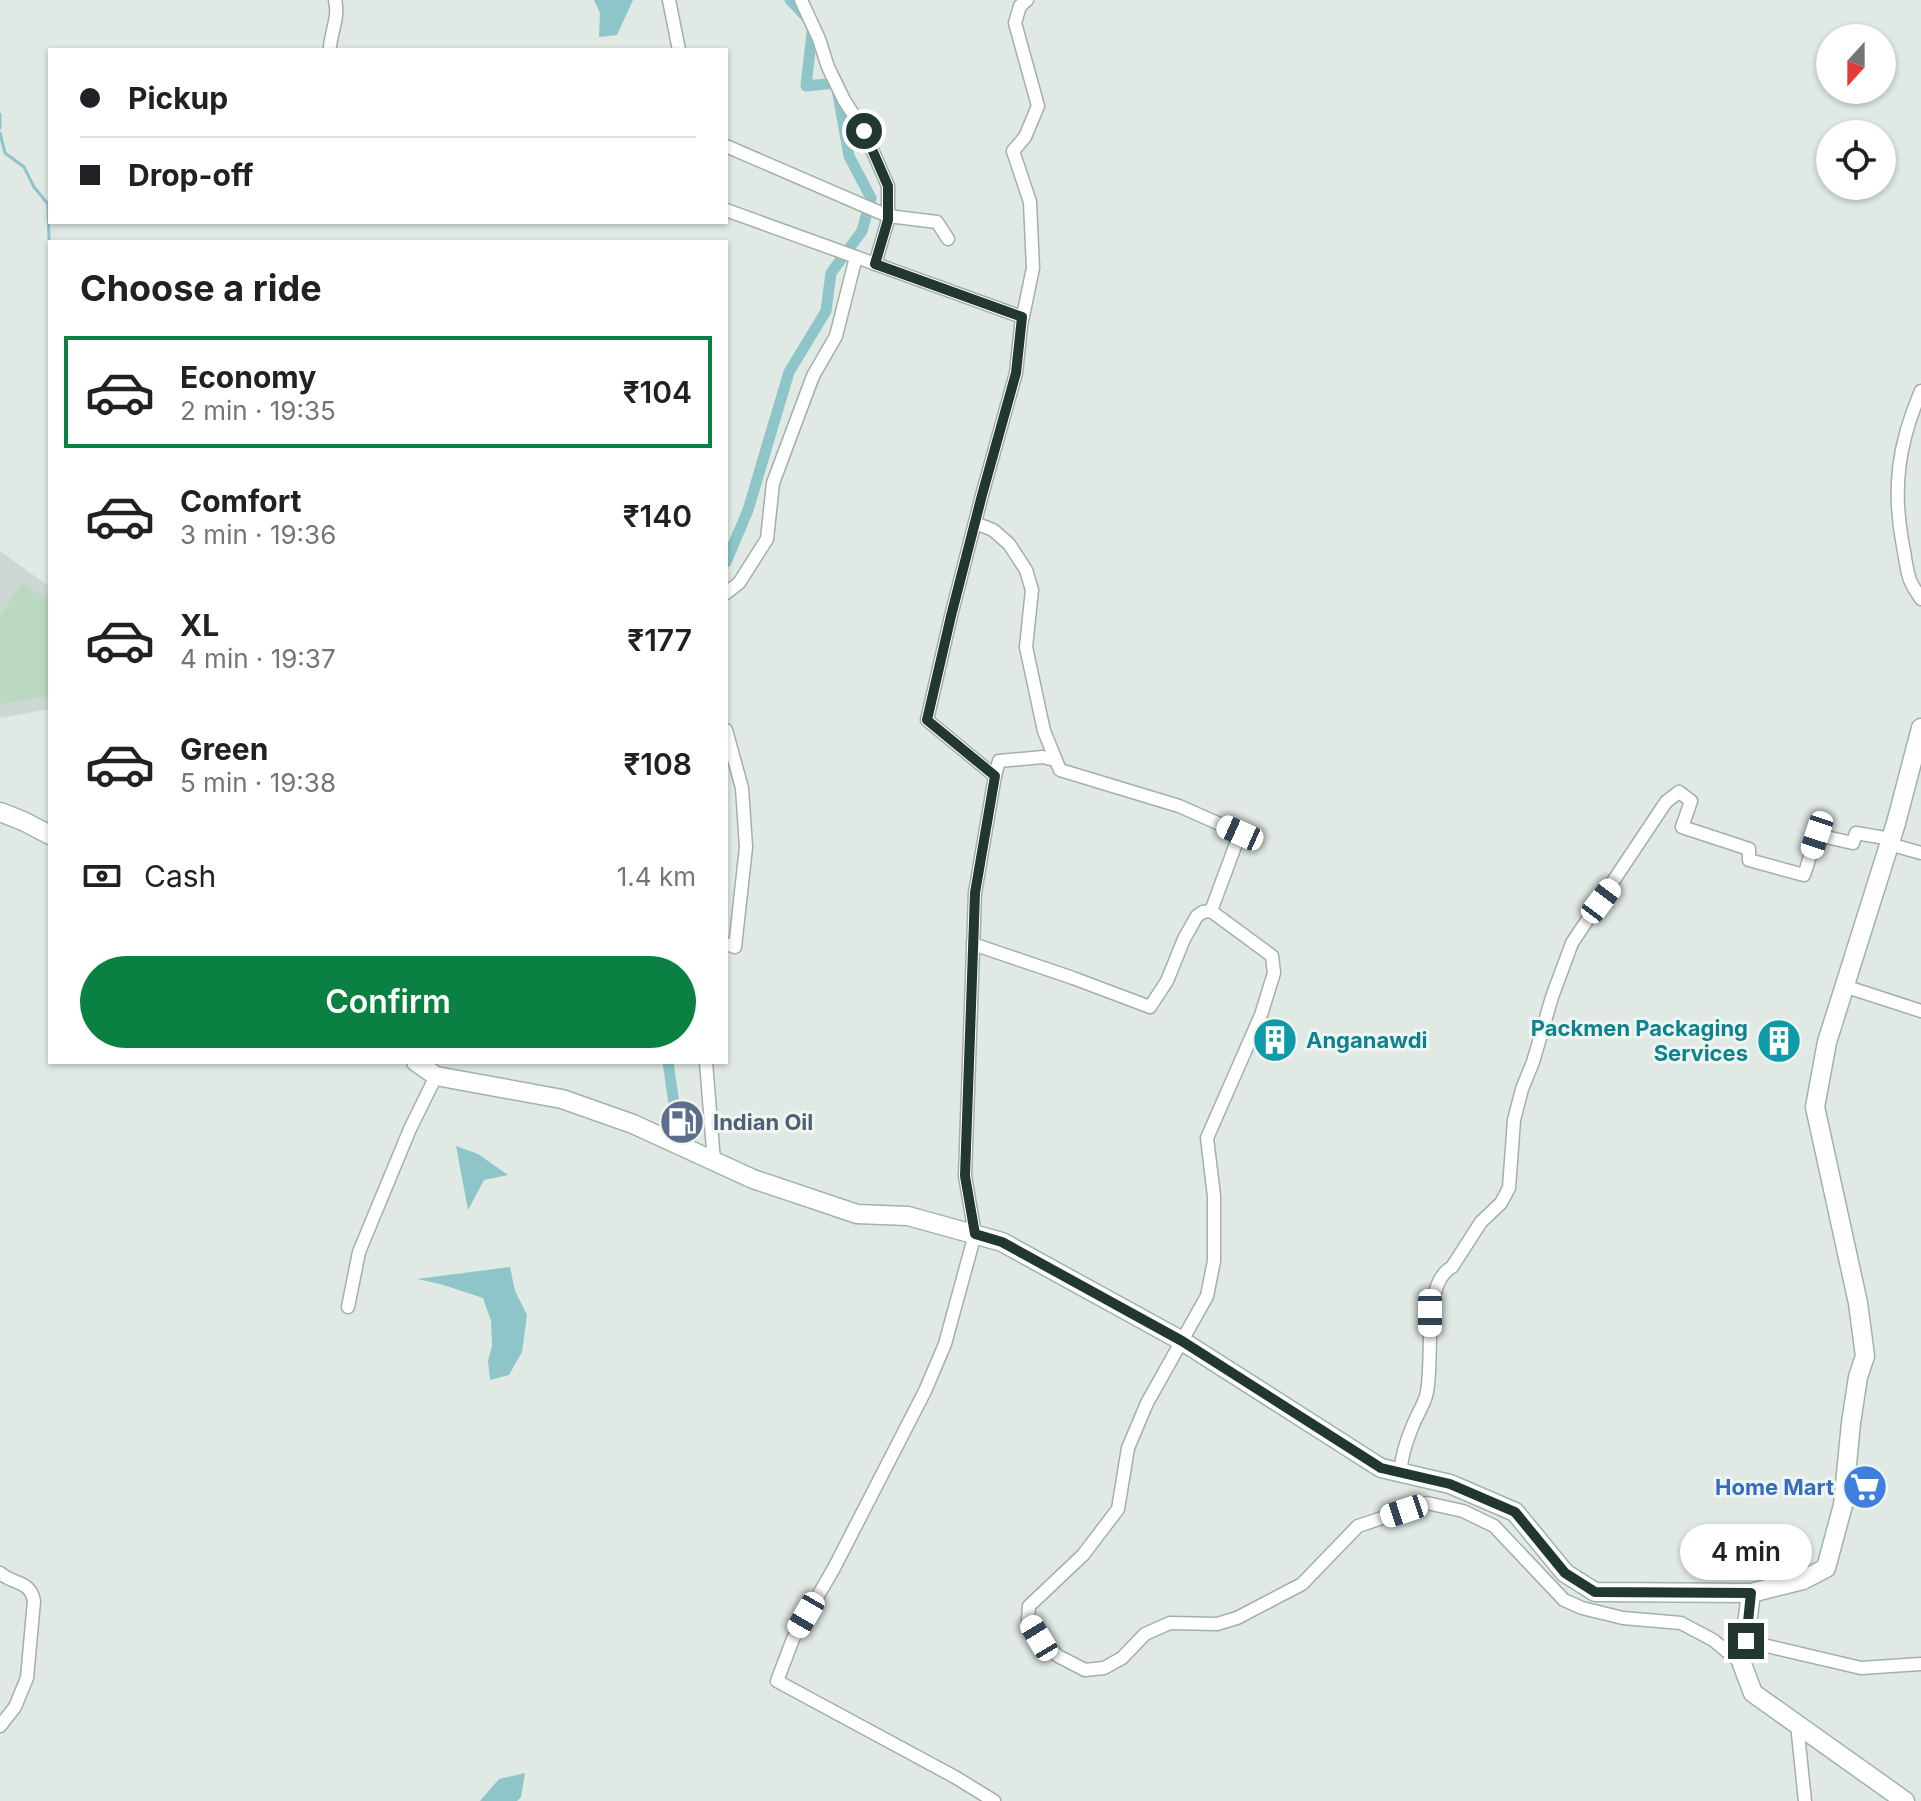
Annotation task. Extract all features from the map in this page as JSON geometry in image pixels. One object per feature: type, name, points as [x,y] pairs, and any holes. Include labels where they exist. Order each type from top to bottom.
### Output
[{"type":"main road","points":[[419,1064],[436,1076],[562,1099],[633,1124],[753,1179],[857,1214],[908,1216],[1002,1242],[1182,1341],[1381,1468],[1450,1484],[1515,1512],[1565,1573],[1595,1592],[1751,1593],[1803,1580],[1826,1568],[1843,1505],[1853,1408],[1865,1356],[1858,1303],[1815,1107],[1827,1042],[1890,842],[1921,728]]},
{"type":"main road","points":[[0,812],[48,834]]},
{"type":"main road","points":[[1751,1593],[1742,1664],[1753,1693],[1905,1801]]},
{"type":"street","points":[[330,46],[337,16],[335,0]]},
{"type":"street","points":[[669,0],[679,48]]},
{"type":"street","points":[[801,0],[828,67],[864,131],[888,186],[888,216],[875,264]]},
{"type":"street","points":[[995,776],[927,720],[975,523],[1016,373],[1033,268],[1030,202],[1013,151],[1025,137],[1038,106],[1015,23],[1020,6],[1027,0]]},
{"type":"street","points":[[728,147],[888,216],[937,222],[948,239]]},
{"type":"street","points":[[728,211],[1022,317],[1022,321]]},
{"type":"street","points":[[728,591],[739,583],[767,539],[773,483],[813,376],[836,336],[856,257]]},
{"type":"street","points":[[1921,391],[1903,441],[1897,499],[1898,523],[1909,579],[1921,599]]},
{"type":"street","points":[[975,523],[993,530],[1009,544],[1026,570],[1032,590],[1026,647],[1044,731],[1060,770],[1179,806],[1240,833],[1211,911]]},
{"type":"street","points":[[728,737],[742,788],[746,847],[735,947],[728,945]]},
{"type":"street","points":[[994,1801],[777,1681],[793,1639],[834,1568],[925,1391],[945,1344],[975,1234],[965,1176],[975,893],[995,776],[999,761],[1043,757],[1055,760]]},
{"type":"street","points":[[1400,1472],[1402,1452],[1426,1395],[1430,1313],[1440,1281],[1481,1222],[1501,1203],[1509,1188],[1514,1120],[1572,943],[1666,802],[1679,792],[1691,801],[1682,827],[1749,849],[1749,860],[1804,875],[1817,835],[1853,843],[1856,833],[1921,853]]},
{"type":"street","points":[[973,944],[1150,1007],[1167,981],[1184,939],[1197,916],[1203,912],[1211,911],[1272,956],[1274,973],[1261,1015],[1207,1138],[1214,1196],[1214,1261],[1207,1296],[1147,1403],[1128,1448],[1118,1509],[1083,1555],[1029,1606],[1028,1620],[1039,1638],[1058,1656],[1085,1670],[1104,1668],[1122,1658],[1145,1634],[1170,1623],[1217,1624],[1237,1618],[1302,1584],[1358,1526],[1427,1503],[1463,1511],[1494,1526],[1564,1600],[1623,1618],[1681,1623],[1713,1640],[1742,1664]]},
{"type":"street","points":[[1844,986],[1921,1011]]},
{"type":"street","points":[[706,1064],[714,1161]]},
{"type":"street","points":[[348,1307],[359,1252],[410,1129],[436,1076]]},
{"type":"street","points":[[0,1573],[25,1585],[32,1592],[34,1601],[27,1678],[15,1707],[0,1726]]},
{"type":"street","points":[[1746,1641],[1861,1668],[1921,1664]]},
{"type":"street","points":[[1797,1724],[1805,1801]]},
{"type":"shaded area","points":[[0,551],[48,586],[48,709],[0,718]]},
{"type":"green space","points":[[22,583],[48,600],[48,696],[0,704],[0,616]]},
{"type":"water","points":[[594,0],[633,0],[617,35],[599,37],[600,13]]},
{"type":"water","points":[[456,1146],[478,1154],[508,1175],[484,1180],[468,1210]]},
{"type":"water","points":[[510,1267],[515,1291],[527,1315],[522,1352],[509,1375],[490,1380],[491,1321],[483,1298],[417,1279]]},
{"type":"water","points":[[525,1773],[521,1797],[517,1801],[480,1801],[499,1779]]},
{"type":"waterway","points":[[728,557],[748,510],[789,372],[826,311],[831,273],[862,231],[871,198],[849,156],[836,83],[806,86],[813,24],[790,0]]},
{"type":"waterway","points":[[0,114],[0,128]]},
{"type":"waterway","points":[[0,133],[5,153],[24,167],[34,187],[48,204]]},
{"type":"waterway","points":[[49,224],[49,240]]},
{"type":"waterway","points":[[668,1064],[675,1111]]},
{"type":"place","name":"Anganawdi","points":[[1275,1040]]},
{"type":"place","name":"Packmen Packaging Services","points":[[1779,1041]]},
{"type":"place","name":"Indian Oil","points":[[682,1122]]},
{"type":"place","name":"Home Mart","points":[[1865,1487]]},
{"type":"route","points":[[864,131],[888,186],[888,220],[875,264],[1022,317],[1016,373],[982,495],[927,720],[995,776],[975,893],[965,1176],[975,1234],[1002,1242],[1182,1341],[1381,1468],[1450,1484],[1515,1512],[1565,1573],[1595,1592],[1751,1593],[1746,1641]]}]
